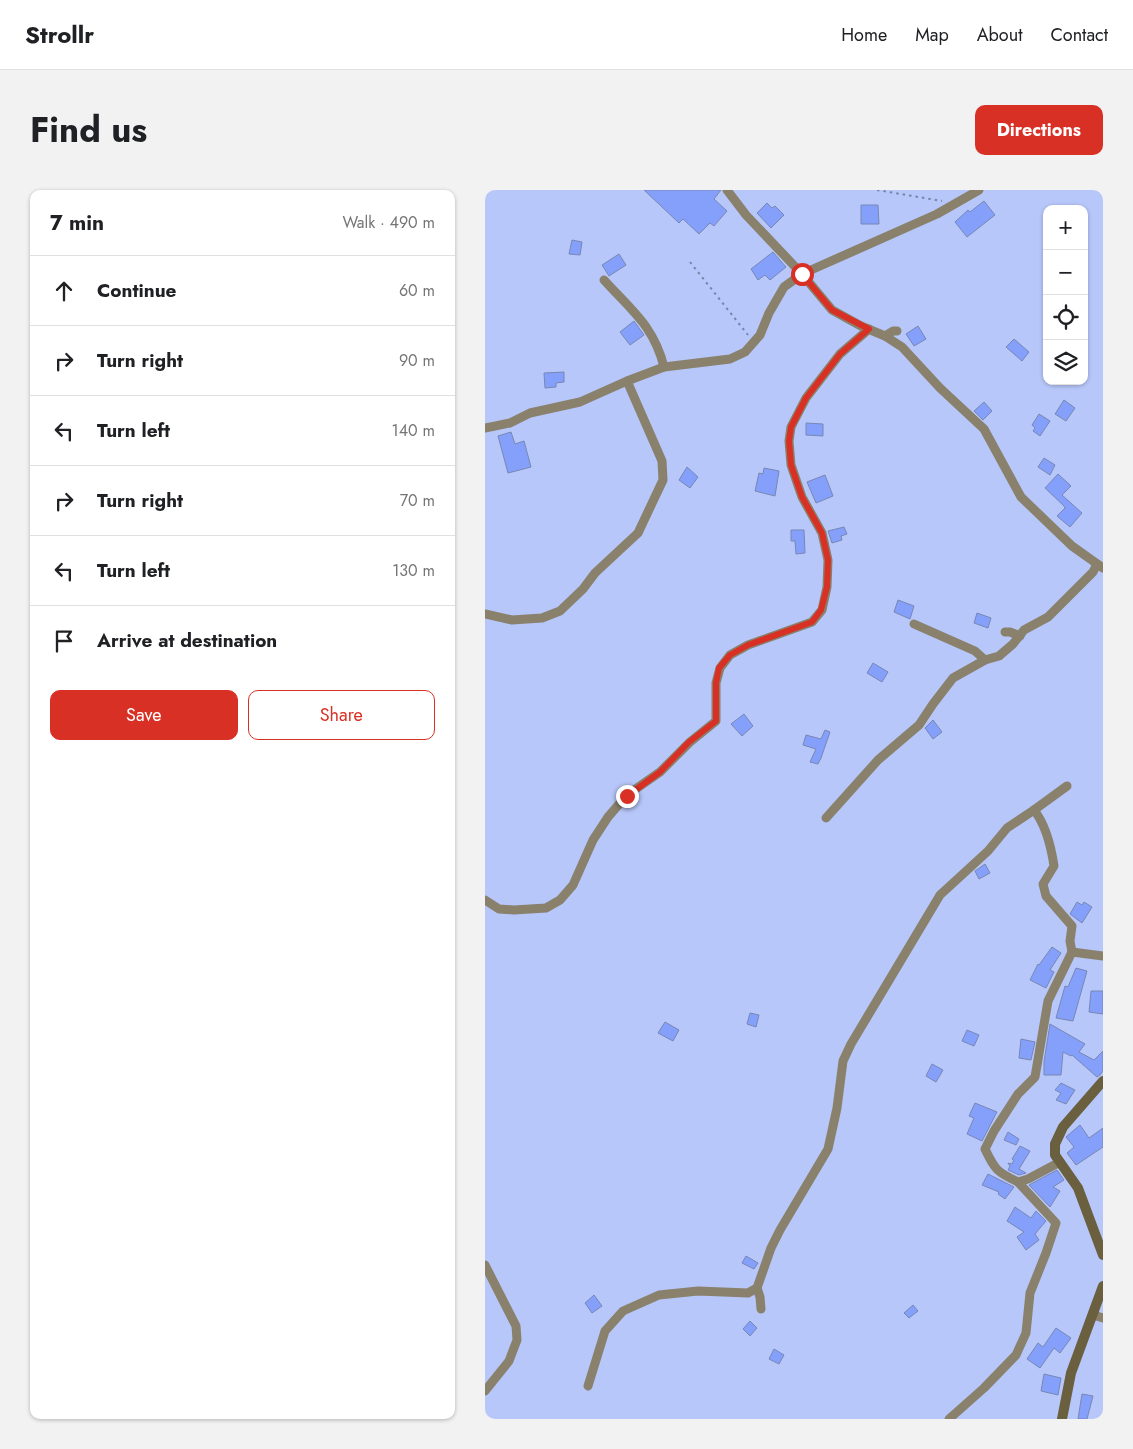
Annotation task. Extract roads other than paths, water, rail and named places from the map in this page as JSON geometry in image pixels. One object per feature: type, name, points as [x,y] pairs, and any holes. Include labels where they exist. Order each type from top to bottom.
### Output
[{"type":"main road","points":[[1103,1080],[1063,1126],[1055,1144],[1055,1156],[1078,1188],[1103,1255]]},
{"type":"main road","points":[[1063,1419],[1071,1372],[1098,1316],[1103,1286]]},
{"type":"street","points":[[727,190],[746,215],[802,274],[832,310],[885,336],[902,347],[940,388],[984,429],[1021,497],[1072,546],[1100,566],[1048,617],[1024,630],[1013,644],[999,656],[985,660],[953,678],[919,725],[878,760],[826,818]]},
{"type":"street","points":[[485,428],[510,423],[530,413],[580,402],[664,367],[730,359],[745,352],[755,343],[760,335],[769,313],[784,287],[802,274],[949,207],[962,194],[979,190]]},
{"type":"street","points":[[604,280],[644,322],[660,352],[664,367]]},
{"type":"street","points":[[485,900],[499,909],[514,910],[546,908],[560,900],[573,885],[593,840],[608,817],[627,796],[660,772],[689,742],[716,721],[716,683],[719,668],[730,655],[748,645],[812,622],[821,610],[827,587],[828,560],[822,533],[802,497],[791,465],[789,441],[791,427],[806,398],[840,354],[869,329]]},
{"type":"street","points":[[885,336],[893,331],[897,331]]},
{"type":"street","points":[[485,614],[512,620],[542,618],[560,611],[583,589],[595,573],[639,532],[663,480],[662,461],[627,381]]},
{"type":"street","points":[[914,624],[975,651],[985,660]]},
{"type":"street","points":[[1005,632],[1020,636]]},
{"type":"street","points":[[761,1309],[757,1288],[771,1248],[828,1149],[837,1108],[843,1061],[855,1036],[940,895],[987,851],[1007,828],[1067,786]]},
{"type":"street","points":[[949,1419],[984,1388],[1016,1355],[1026,1333],[1030,1293],[1047,1253],[1056,1223],[1018,1182],[1003,1176],[994,1168],[985,1149],[994,1131],[1018,1094],[1035,1077],[1048,1001],[1072,952],[1070,941],[1072,926],[1046,896],[1043,884],[1054,866],[1041,819],[1033,810]]},
{"type":"street","points":[[1072,952],[1103,956]]},
{"type":"street","points":[[1018,1182],[1028,1179],[1060,1162]]},
{"type":"street","points":[[485,1264],[516,1326],[517,1340],[509,1361],[485,1391]]},
{"type":"street","points":[[588,1386],[605,1331],[623,1310],[659,1295],[698,1291],[748,1293],[757,1288]]}]
